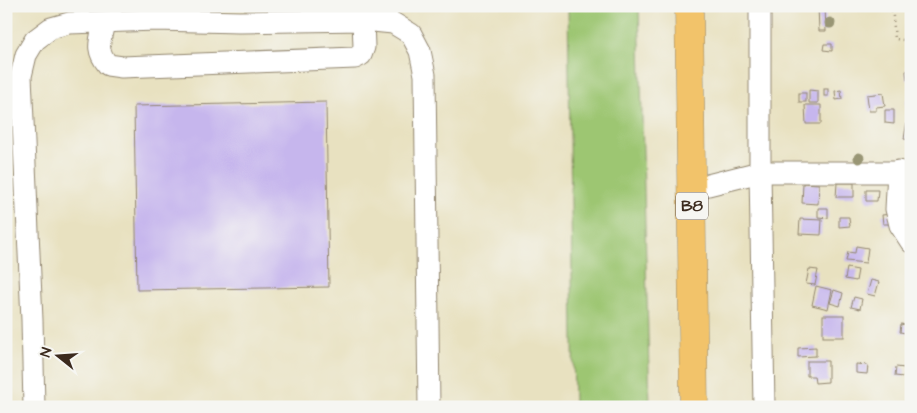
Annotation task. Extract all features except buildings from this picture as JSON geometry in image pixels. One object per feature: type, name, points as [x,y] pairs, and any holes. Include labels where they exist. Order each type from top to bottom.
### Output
[{"type":"highway","name":"B8","points":[[689,6],[694,407]]},
{"type":"street","points":[[760,6],[760,172],[764,407]]},
{"type":"street","points":[[34,407],[21,76],[26,56],[35,40],[51,28],[69,23],[104,23],[149,13],[239,14],[363,20],[393,23],[411,34],[420,50],[425,75],[429,407]]},
{"type":"street","points":[[104,23],[99,44],[100,56],[108,65],[122,67],[354,58],[361,55],[364,47],[363,20]]},
{"type":"street","points":[[692,189],[760,172],[904,172],[896,209],[900,225],[911,242]]},
{"type":"path","points":[[892,6],[895,39],[911,42]]},
{"type":"green space","points":[[568,6],[639,6],[650,407],[574,407]]}]
